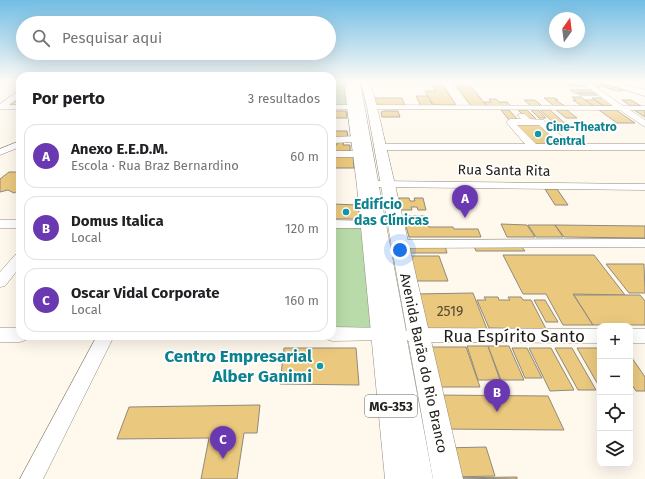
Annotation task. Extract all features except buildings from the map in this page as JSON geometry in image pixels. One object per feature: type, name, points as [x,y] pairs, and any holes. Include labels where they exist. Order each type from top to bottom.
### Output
[{"type":"main road","name":"Avenida Barão do Rio Branco","points":[[352,104],[359,154],[375,185],[400,244],[400,479]]},
{"type":"main road","name":"Avenida Barão do Rio Branco","points":[[372,107],[380,147],[368,224],[400,335],[448,479]]},
{"type":"street","name":"Avenida Barão do Rio Branco","points":[[354,104],[375,185],[422,479]]},
{"type":"street","points":[[616,104],[645,124]]},
{"type":"street","points":[[0,107],[16,107]]},
{"type":"street","points":[[372,107],[645,108]]},
{"type":"street","points":[[514,107],[528,122]]},
{"type":"street","points":[[533,147],[510,122],[541,122],[568,147]]},
{"type":"street","points":[[336,140],[357,139]]},
{"type":"street","points":[[0,152],[16,146]]},
{"type":"street","points":[[380,147],[645,147]]},
{"type":"street","points":[[336,154],[359,154]]},
{"type":"street","name":"Rua Santa Rita","points":[[375,185],[645,186]]},
{"type":"street","points":[[0,224],[16,224]]},
{"type":"street","points":[[336,224],[368,224]]},
{"type":"street","points":[[400,244],[645,243]]},
{"type":"street","points":[[7,277],[16,264]]},
{"type":"street","name":"Rua Espírito Santo","points":[[336,334],[597,336]]},
{"type":"street","points":[[0,335],[16,335]]},
{"type":"street","points":[[633,336],[645,336]]},
{"type":"street","points":[[32,479],[104,340]]},
{"type":"green space","points":[[336,104],[350,104],[350,106],[336,106]]},
{"type":"green space","points":[[336,227],[362,227],[372,327],[336,328]]},
{"type":"place","name":"Cine-Theatro Central","points":[[538,134]]},
{"type":"place","name":"Edifício das Clínicas","points":[[346,212]]},
{"type":"place","name":"Anexo E.E.D.M.","points":[[465,218]]},
{"type":"place","name":"Centro Empresarial Alber Ganimi","points":[[320,366]]},
{"type":"place","name":"Domus Italica","points":[[497,412]]},
{"type":"place","name":"Oscar Vidal Corporate","points":[[223,459]]}]
